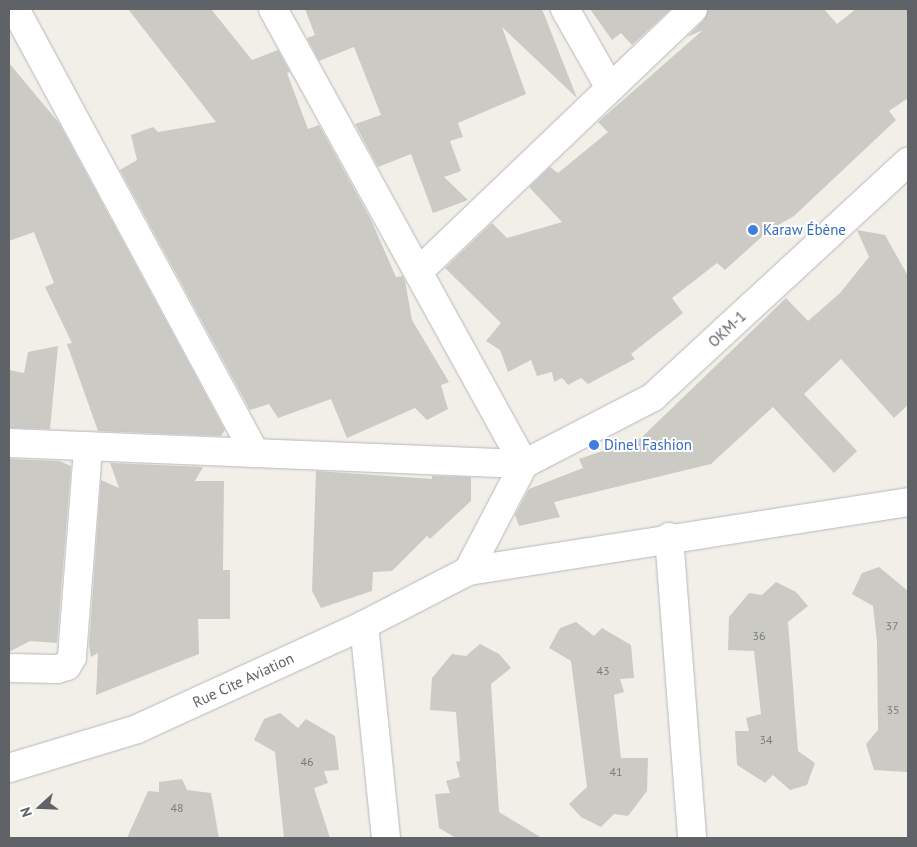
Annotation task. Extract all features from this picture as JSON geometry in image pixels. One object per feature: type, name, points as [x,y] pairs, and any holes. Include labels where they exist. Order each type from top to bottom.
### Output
[{"type":"street","points":[[273,9],[524,464]]},
{"type":"street","points":[[565,9],[610,88]]},
{"type":"street","points":[[419,271],[693,9]]},
{"type":"street","points":[[15,21],[255,453]]},
{"type":"street","name":"OKM-1","points":[[524,464],[653,397],[908,162]]},
{"type":"street","points":[[9,443],[524,464]]},
{"type":"street","points":[[9,668],[57,669],[67,666],[72,657],[88,447]]},
{"type":"street","points":[[468,571],[524,464]]},
{"type":"street","name":"Rue Cite Aviation","points":[[9,768],[137,729],[364,625],[468,571],[669,537],[908,502]]},
{"type":"street","points":[[669,537],[692,838]]},
{"type":"street","points":[[364,625],[386,838]]},
{"type":"building","points":[[128,9],[211,9],[252,60],[278,50],[290,72],[287,73],[308,129],[319,125],[371,220],[396,277],[403,276],[412,320],[449,382],[441,385],[448,409],[427,420],[415,408],[347,438],[331,399],[278,418],[269,404],[250,410],[120,170],[137,160],[131,135],[153,127],[158,132],[216,122]]},
{"type":"building","points":[[305,9],[542,9],[577,98],[502,27],[526,94],[458,123],[463,137],[450,141],[461,171],[444,177],[468,200],[433,213],[411,154],[378,167],[355,124],[381,115],[354,47],[319,61],[307,38],[315,35]]},
{"type":"building","points":[[590,9],[671,9],[632,45],[621,33],[612,40]]},
{"type":"building","points":[[708,9],[824,9],[837,24],[856,9],[908,9],[908,98],[889,111],[896,120],[794,216],[768,231],[725,270],[717,263],[672,298],[683,313],[631,354],[635,359],[588,384],[581,378],[568,385],[562,378],[554,382],[552,372],[537,376],[531,360],[508,372],[500,350],[486,341],[501,323],[445,268],[492,223],[507,238],[562,222],[529,187],[550,167],[558,173],[608,132],[598,122],[703,30],[687,37],[704,20]]},
{"type":"building","points":[[9,63],[59,123],[225,430],[221,436],[98,431],[67,344],[72,343],[45,287],[54,283],[34,232],[9,241]]},
{"type":"building","points":[[857,230],[885,235],[908,276],[908,405],[894,418],[841,359],[804,394],[857,451],[834,473],[773,407],[711,464],[554,502],[560,517],[519,526],[515,515],[529,489],[583,468],[579,459],[641,438],[786,298],[808,321],[840,293],[869,257]]},
{"type":"building","points":[[58,346],[50,429],[9,428],[9,370],[24,373],[28,352]]},
{"type":"building","points":[[9,459],[59,461],[71,466],[57,643],[30,641],[9,652]]},
{"type":"building","points":[[110,463],[203,467],[195,481],[224,481],[223,570],[230,570],[230,619],[198,619],[199,654],[96,695],[98,653],[91,657],[89,645],[101,480],[119,488]]},
{"type":"building","points":[[316,471],[432,479],[432,476],[471,477],[471,501],[430,539],[427,536],[392,571],[373,572],[372,591],[321,608],[312,591]]},
{"type":"building","points":[[879,567],[908,591],[908,772],[874,770],[866,744],[878,730],[877,642],[873,606],[852,594],[862,573]]},
{"type":"building","points":[[776,582],[796,592],[808,606],[788,622],[798,751],[815,763],[807,785],[790,790],[773,775],[765,783],[737,765],[735,731],[749,731],[746,718],[761,714],[754,651],[728,650],[729,617],[749,593],[762,595]]},
{"type":"building","points":[[576,622],[594,636],[602,628],[631,645],[634,678],[620,679],[624,692],[614,695],[621,758],[648,758],[647,791],[628,816],[614,814],[601,827],[581,817],[569,804],[587,787],[571,661],[549,648],[560,628]]},
{"type":"building","points":[[480,644],[499,654],[511,668],[491,684],[499,812],[542,838],[456,838],[439,828],[435,794],[450,793],[446,781],[460,777],[456,762],[460,761],[456,712],[430,710],[432,678],[452,654],[466,656]]},
{"type":"building","points":[[280,713],[298,728],[306,719],[335,736],[339,770],[324,771],[328,783],[314,788],[330,838],[284,838],[275,752],[254,740],[264,719]]},
{"type":"building","points":[[182,779],[187,790],[211,793],[219,838],[127,838],[148,791],[159,792],[159,782]]},
{"type":"place","name":"Karaw Ébène","points":[[753,230]]},
{"type":"place","name":"Dinel Fashion","points":[[594,445]]}]
